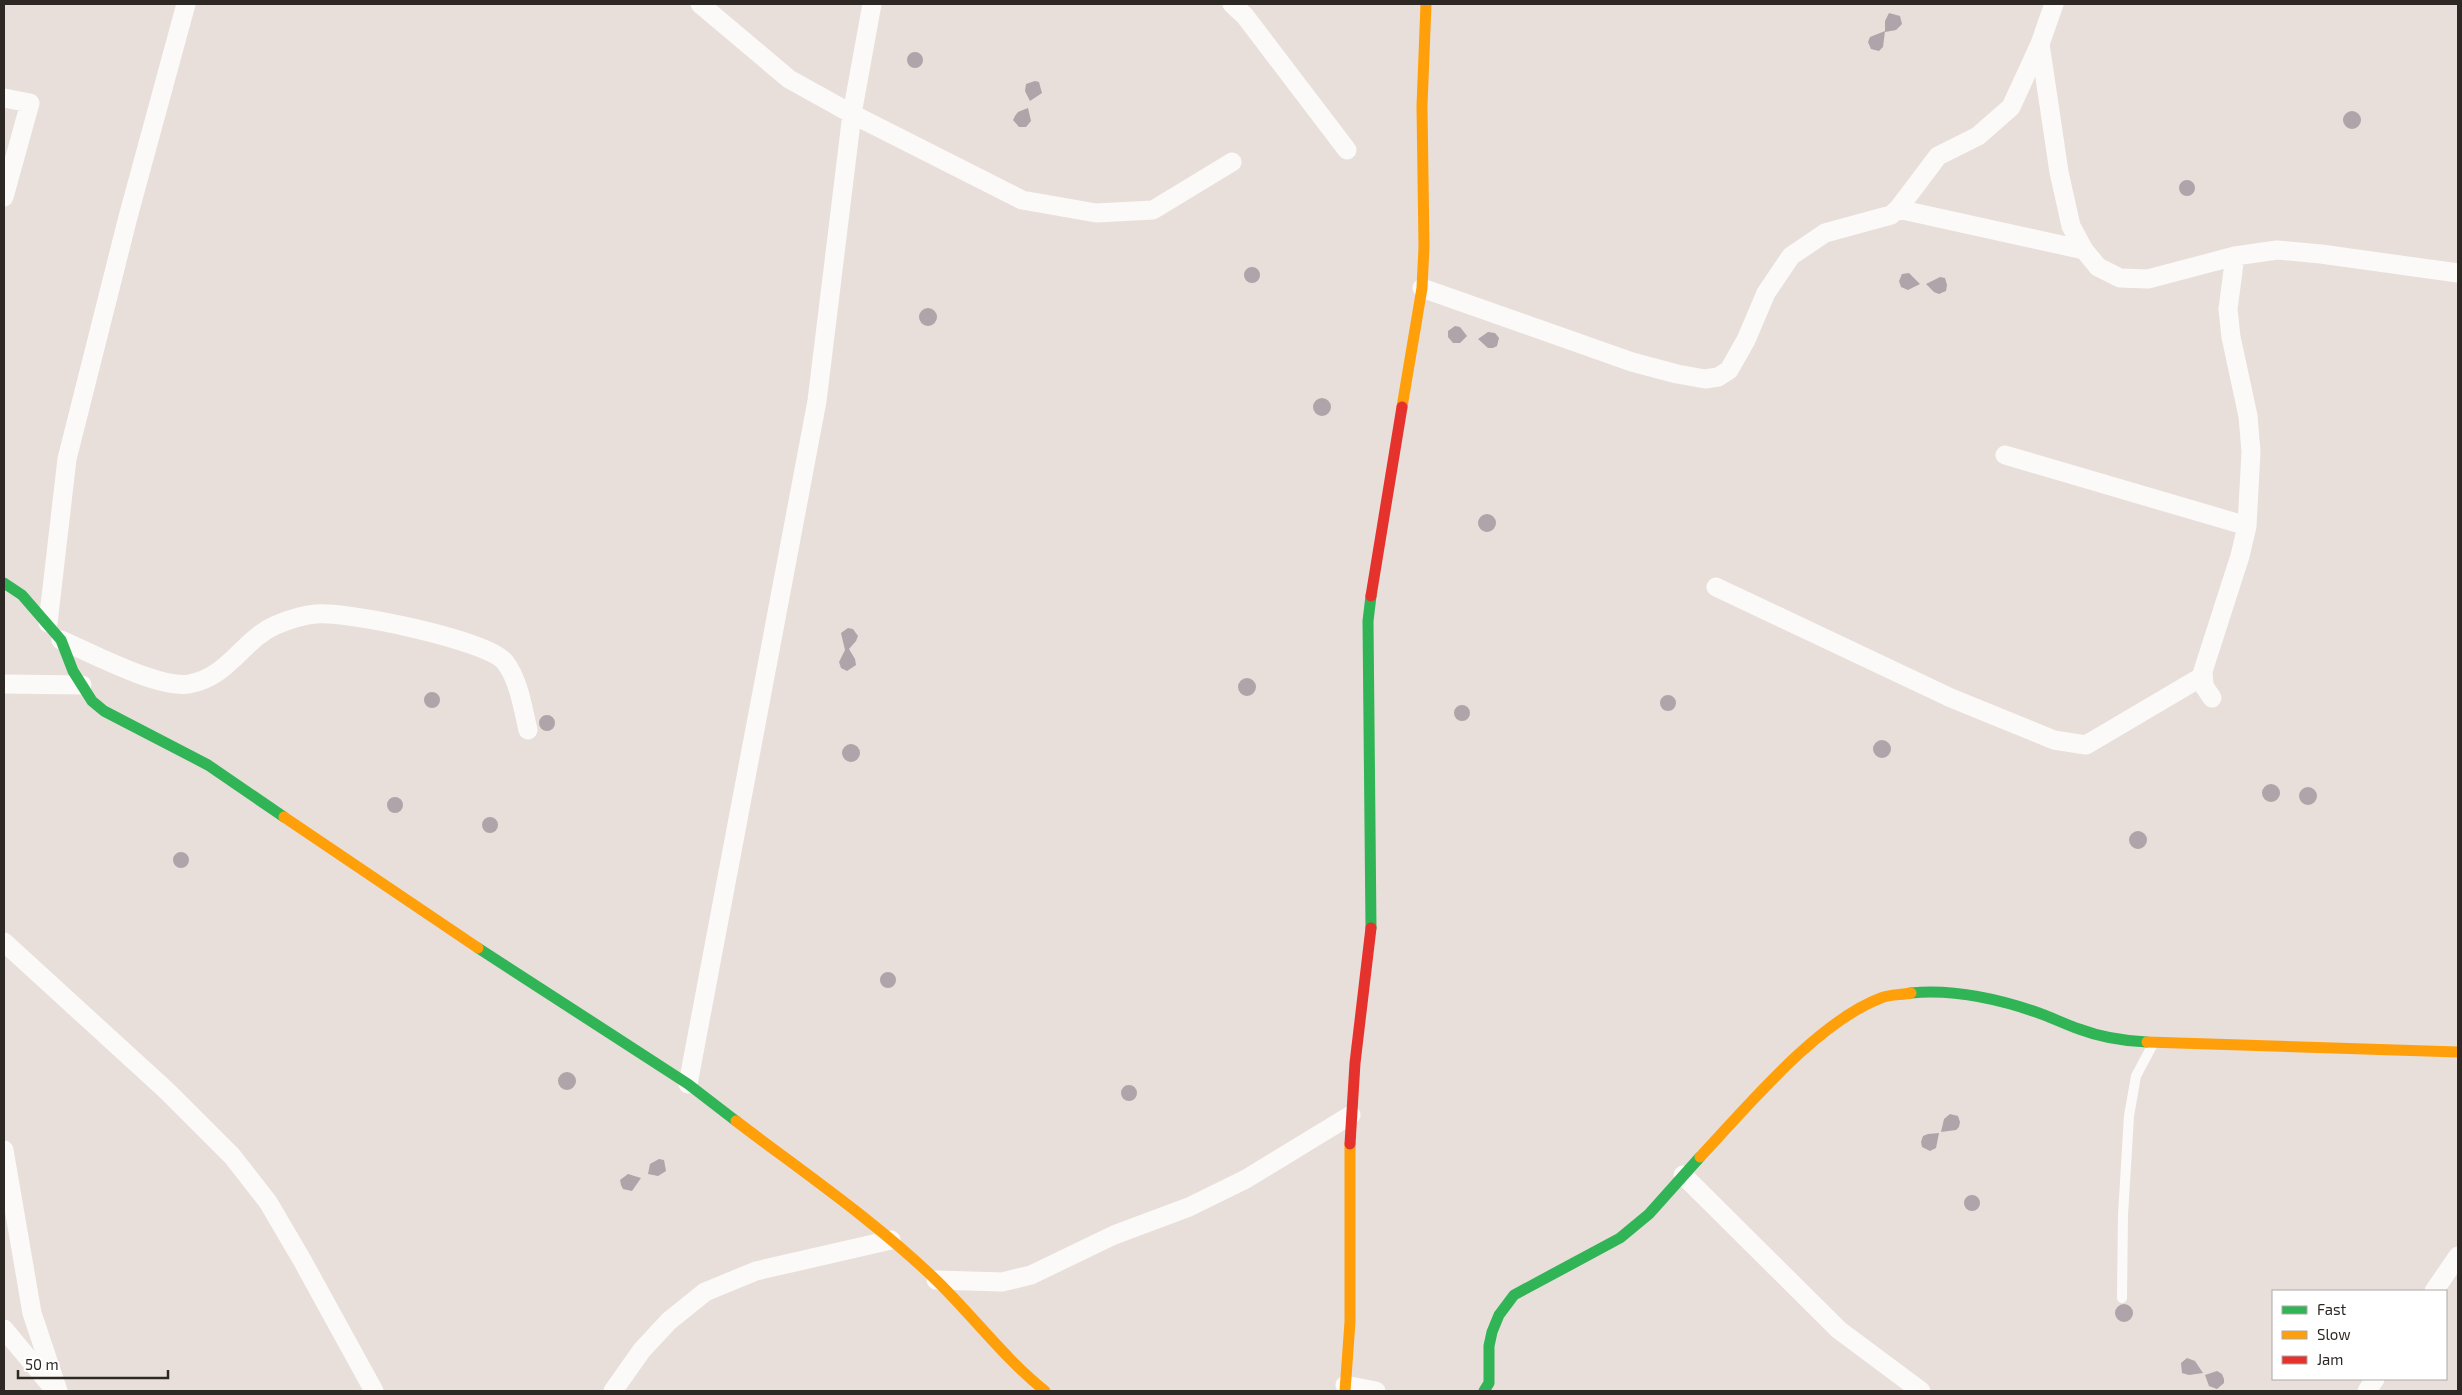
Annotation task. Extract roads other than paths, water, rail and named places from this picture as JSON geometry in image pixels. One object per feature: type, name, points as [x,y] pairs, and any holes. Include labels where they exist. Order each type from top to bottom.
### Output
[{"type":"street","points":[[48,623],[68,459],[128,217],[186,4]]},
{"type":"street","points":[[700,4],[789,79],[852,114],[1022,200],[1096,213],[1153,210],[1232,162]]},
{"type":"street","points":[[688,1084],[817,401],[852,114],[872,4]]},
{"type":"street","points":[[1232,4],[1245,16],[1347,150]]},
{"type":"street","points":[[1376,1391],[1345,1388],[1348,1339],[1351,1115],[1359,1026],[1369,957],[1372,910],[1368,621],[1374,570],[1422,288],[1424,247],[1422,106],[1426,4]]},
{"type":"street","points":[[1422,288],[1632,362],[1705,379],[1718,377],[1729,370],[1746,340],[1766,293],[1791,256],[1825,234],[1891,215],[1898,209],[1938,156],[1978,136],[2011,108],[2040,44],[2054,4]]},
{"type":"street","points":[[2040,44],[2058,163],[2071,226],[2084,250],[2098,267],[2120,278],[2148,279],[2192,269],[2235,256],[2260,252],[2295,251],[2458,273]]},
{"type":"street","points":[[4,98],[30,103],[4,197]]},
{"type":"street","points":[[1898,209],[2084,250]]},
{"type":"street","points":[[2212,698],[2204,686],[2203,676],[2240,556],[2246,526],[2251,443],[2248,416],[2231,337],[2228,309],[2235,256]]},
{"type":"street","points":[[2005,455],[2246,526]]},
{"type":"street","points":[[4,583],[22,595],[48,623],[61,640],[73,671],[82,686],[92,701],[104,711],[208,765],[446,928],[688,1084],[891,1240],[936,1280],[1019,1370],[1045,1391]]},
{"type":"street","points":[[1716,587],[1951,698],[2054,740],[2086,744],[2203,676]]},
{"type":"street","points":[[61,640],[158,680],[188,684],[206,679],[219,672],[273,627],[289,620],[316,614],[386,622],[494,653],[505,662],[512,675],[528,730]]},
{"type":"street","points":[[4,684],[82,686]]},
{"type":"street","points":[[4,942],[167,1091],[232,1156],[268,1202],[374,1391]]},
{"type":"street","points":[[1484,1391],[1489,1382],[1489,1346],[1492,1332],[1504,1305],[1514,1295],[1620,1238],[1649,1214],[1781,1072],[1821,1036],[1856,1010],[1882,997],[1915,993],[1956,994],[2000,1001],[2037,1012],[2080,1030],[2125,1041],[2458,1052]]},
{"type":"street","points":[[936,1280],[1002,1282],[1031,1274],[1114,1235],[1189,1207],[1246,1179],[1351,1115]]},
{"type":"street","points":[[4,1150],[32,1314],[57,1391]]},
{"type":"street","points":[[1683,1176],[1838,1330],[1921,1391]]},
{"type":"street","points":[[613,1391],[642,1350],[669,1321],[705,1292],[756,1271],[891,1240]]},
{"type":"street","points":[[2435,1290],[2458,1256]]},
{"type":"street","points":[[4,1329],[57,1391]]},
{"type":"street","points":[[2367,1391],[2374,1380]]},
{"type":"lane","points":[[2122,1298],[2123,1206],[2128,1116],[2136,1076],[2154,1043]]}]
